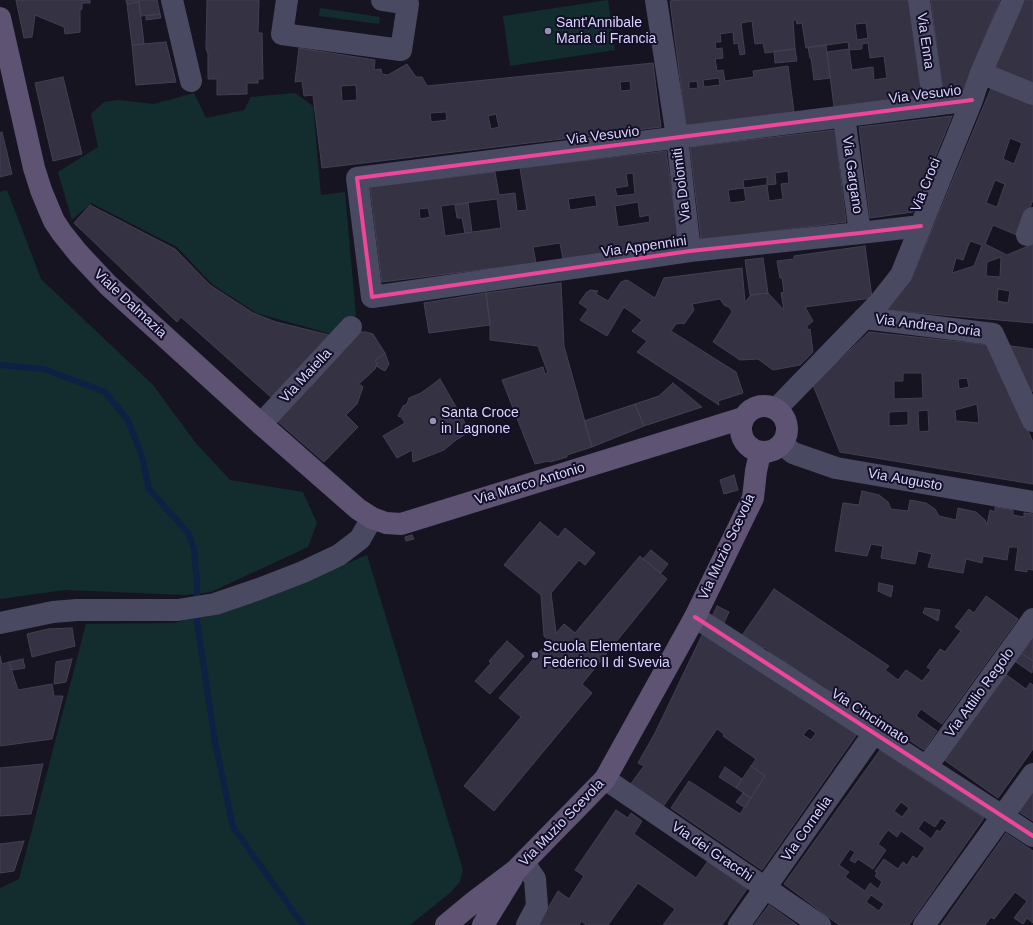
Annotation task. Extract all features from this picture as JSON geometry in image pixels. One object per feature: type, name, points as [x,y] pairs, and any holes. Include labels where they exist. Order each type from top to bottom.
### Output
[{"type":"main road","name":"Viale Dalmazia","points":[[0,18],[34,168],[54,221],[62,233],[78,254],[108,285],[261,424],[358,508],[372,518]]},
{"type":"main road","points":[[761,406],[768,406],[776,409],[781,413],[787,425],[788,432],[786,439],[776,450],[768,453],[752,447],[741,434],[743,418],[754,408],[761,406]]},
{"type":"main road","name":"Via Marco Antonio","points":[[372,518],[386,523],[401,524],[743,418]]},
{"type":"main road","name":"Via Marco Antonio","points":[[688,436],[752,447]]},
{"type":"main road","name":"Via Muzio Scevola","points":[[446,925],[520,867],[605,779],[695,617],[753,498],[756,471],[752,447]]},
{"type":"main road","name":"Via Muzio Scevola","points":[[483,925],[520,867]]},
{"type":"street","points":[[172,0],[191,81]]},
{"type":"street","points":[[287,0],[282,34],[401,50],[408,2],[382,0]]},
{"type":"street","name":"Via Dolomiti","points":[[656,0],[677,137],[690,251]]},
{"type":"street","name":"Via Enna","points":[[919,0],[934,105]]},
{"type":"street","name":"Via Croci","points":[[776,409],[879,303],[901,275],[1013,0]]},
{"type":"street","points":[[982,73],[1033,94]]},
{"type":"street","name":"Via Vesuvio","points":[[372,297],[357,178],[972,100]]},
{"type":"street","name":"Via Gargano","points":[[844,116],[860,233]]},
{"type":"street","name":"Via Appennini","points":[[372,297],[690,251],[921,226]]},
{"type":"street","name":"Via Andrea Doria","points":[[864,318],[993,334],[1033,421]]},
{"type":"street","name":"Via Maiella","points":[[261,424],[350,327]]},
{"type":"street","name":"Via Augusto","points":[[782,444],[793,453],[836,468],[1033,502]]},
{"type":"street","points":[[0,623],[53,612],[77,610],[178,610],[215,604],[296,575],[339,555],[360,539],[372,518]]},
{"type":"street","name":"Via Cincinnato","points":[[695,617],[1033,836]]},
{"type":"street","name":"Via Attilio Regolo","points":[[927,766],[1033,619]]},
{"type":"street","name":"Via Cornelia","points":[[739,925],[874,733]]},
{"type":"street","points":[[924,925],[1033,774]]},
{"type":"street","name":"Via dei Gracchi","points":[[605,779],[820,925]]},
{"type":"street","points":[[520,867],[535,879],[537,906],[527,925]]},
{"type":"green space","points":[[608,0],[615,50],[510,66],[503,16]]},
{"type":"green space","points":[[320,8],[380,17],[379,24],[319,16]]},
{"type":"green space","points":[[194,93],[206,118],[244,110],[251,97],[295,93],[313,106],[321,195],[345,192],[356,316],[345,318],[331,334],[256,313],[212,284],[177,247],[91,203],[72,220],[58,172],[98,147],[91,114],[104,102],[118,100],[154,104]]},
{"type":"green space","points":[[7,190],[41,279],[153,385],[195,442],[230,480],[303,492],[317,523],[308,547],[211,592],[186,595],[65,590],[0,599],[0,192]]},
{"type":"green space","points":[[367,555],[463,870],[459,883],[450,893],[410,925],[0,925],[0,888],[19,879],[86,624],[174,623],[259,601]]},
{"type":"building","points":[[16,0],[90,0],[90,3],[82,3],[82,9],[80,10],[80,32],[65,34],[64,27],[35,15],[32,37],[24,38]]},
{"type":"building","points":[[126,0],[157,0],[160,14],[141,16],[139,2],[127,4]]},
{"type":"building","points":[[207,0],[259,0],[258,33],[262,33],[263,79],[258,79],[258,83],[247,83],[247,94],[217,95],[217,79],[208,79],[208,54],[206,49]]},
{"type":"building","points":[[909,0],[922,96],[834,107],[827,52],[849,49],[848,42],[806,48],[802,23],[797,24],[796,20],[793,20],[795,49],[765,53],[763,43],[755,44],[752,21],[741,23],[745,54],[740,55],[738,43],[734,44],[733,32],[720,34],[721,42],[715,42],[716,49],[722,48],[723,58],[715,59],[717,71],[723,70],[725,81],[754,77],[753,71],[788,66],[794,112],[686,125],[670,1]],"holes":[[[866,23],[868,38],[857,40],[855,24]],[[868,43],[870,58],[884,56],[887,78],[874,80],[873,67],[852,70],[849,50],[862,49],[862,44]],[[719,78],[720,85],[704,87],[703,80]],[[697,81],[698,88],[689,89],[689,82]]]},
{"type":"building","points":[[931,0],[1000,0],[963,90],[943,93]]},
{"type":"building","points":[[1023,0],[1033,0],[1033,87],[991,70]]},
{"type":"building","points":[[139,2],[144,44],[132,45],[127,4]]},
{"type":"building","points":[[160,14],[161,18],[146,20],[146,16]]},
{"type":"building","points":[[166,42],[176,82],[136,85],[132,45]]},
{"type":"building","points":[[826,45],[830,78],[814,80],[808,47]]},
{"type":"building","points":[[299,48],[375,60],[374,70],[381,69],[382,74],[388,75],[407,64],[416,77],[422,77],[427,86],[653,63],[661,127],[322,168],[313,95],[304,96],[302,81],[295,82]],"holes":[[[630,81],[631,90],[621,91],[620,82]],[[356,85],[357,100],[342,101],[341,86]],[[446,112],[447,120],[431,122],[430,113]],[[496,114],[499,127],[491,129],[488,116]]]},
{"type":"building","points":[[795,49],[797,61],[775,63],[774,51]]},
{"type":"building","points":[[63,77],[82,154],[53,161],[35,83]]},
{"type":"building","points":[[992,86],[1033,101],[1033,200],[1019,236],[993,225],[985,244],[1007,255],[1033,244],[1033,323],[886,310],[911,280]],"holes":[[[1010,138],[1022,143],[1014,164],[1003,159]],[[995,180],[1005,184],[997,207],[986,203]],[[970,241],[982,245],[974,266],[952,273],[956,258],[963,260]],[[1001,257],[1000,277],[986,276],[987,262]],[[998,289],[1010,291],[1008,303],[997,301]]]},
{"type":"building","points":[[952,116],[913,212],[870,218],[859,127]]},
{"type":"building","points":[[835,130],[846,222],[701,240],[690,147]],"holes":[[[788,171],[789,183],[781,184],[783,199],[769,201],[767,185],[776,184],[775,173]],[[767,177],[767,185],[744,188],[743,180]],[[744,188],[746,201],[730,203],[728,190]]]},
{"type":"building","points":[[2,132],[12,174],[0,177],[0,133]]},
{"type":"building","points":[[666,151],[679,244],[563,259],[560,243],[533,247],[536,263],[382,282],[370,187],[495,172],[499,195],[515,193],[517,211],[527,210],[520,168]],"holes":[[[633,173],[635,194],[617,196],[615,188],[628,186],[626,174]],[[595,195],[597,206],[570,210],[568,199]],[[497,199],[501,228],[445,236],[441,206]],[[638,202],[640,217],[649,215],[650,222],[618,227],[615,206]],[[428,208],[430,217],[420,219],[419,209]]]},
{"type":"building","points":[[468,203],[472,232],[465,233],[462,218],[457,218],[455,205]]},
{"type":"building","points":[[90,205],[175,249],[210,285],[253,313],[276,322],[329,335],[272,398],[181,317],[177,322],[74,223]]},
{"type":"building","points":[[865,246],[872,298],[805,307],[813,321],[807,326],[807,330],[810,329],[813,352],[800,365],[773,370],[758,359],[740,360],[713,342],[732,312],[730,308],[724,305],[720,299],[692,304],[694,310],[684,324],[676,324],[671,331],[736,372],[743,393],[718,401],[719,405],[637,352],[647,341],[632,331],[642,320],[624,307],[607,336],[580,320],[588,309],[579,303],[590,290],[598,291],[596,294],[608,301],[621,282],[626,280],[655,298],[664,278],[742,268],[745,302],[751,295],[768,293],[784,310],[781,293],[784,292],[782,278],[780,278],[777,261],[794,259],[794,256]]},
{"type":"building","points":[[763,258],[768,293],[750,295],[745,260]]},
{"type":"building","points":[[561,283],[564,346],[592,447],[567,455],[567,457],[550,462],[535,464],[502,380],[543,367],[545,374],[548,373],[538,346],[490,340],[490,325],[486,293]]},
{"type":"building","points":[[486,293],[490,325],[429,333],[424,303]]},
{"type":"building","points":[[360,332],[373,334],[385,353],[375,361],[377,363],[375,369],[359,384],[363,387],[357,404],[346,415],[358,427],[324,462],[276,420],[309,386],[312,387],[312,385]]},
{"type":"building","points":[[869,332],[989,345],[1033,442],[1033,484],[840,452],[813,385]],"holes":[[[903,373],[922,373],[923,398],[894,399],[894,381],[903,381]],[[967,378],[969,387],[959,389],[958,379]],[[977,404],[979,423],[956,421],[955,410]],[[928,410],[929,431],[919,432],[918,411]],[[908,411],[908,425],[889,426],[889,412]]]},
{"type":"building","points":[[1011,346],[1033,349],[1033,391],[1028,393],[1008,347]]},
{"type":"building","points":[[385,353],[389,364],[385,371],[376,366],[377,363],[375,361]]},
{"type":"building","name":"Santa Croce in Lagnone","points":[[440,379],[469,432],[444,450],[413,462],[412,450],[397,458],[383,436],[405,423],[401,417],[398,416],[403,406],[407,404],[409,398],[421,393]]},
{"type":"building","points":[[673,383],[702,407],[644,426],[635,404],[659,396]]},
{"type":"building","points":[[635,404],[644,426],[592,447],[584,421]]},
{"type":"building","points":[[734,475],[738,490],[724,494],[720,480]]},
{"type":"building","points":[[862,491],[879,495],[888,502],[891,509],[908,511],[910,500],[926,503],[935,509],[939,516],[956,520],[958,508],[976,512],[985,520],[987,525],[990,510],[995,512],[995,507],[1013,510],[1013,515],[1024,517],[1024,513],[1033,514],[1033,570],[1027,569],[1027,572],[1015,570],[1018,547],[1009,547],[1007,560],[983,556],[982,563],[966,559],[963,573],[928,567],[932,554],[918,551],[915,564],[881,558],[883,546],[871,544],[867,556],[835,551],[843,503],[859,505]]},
{"type":"building","points":[[540,522],[558,537],[565,528],[595,553],[585,565],[579,560],[551,593],[556,633],[564,624],[575,633],[640,556],[667,579],[582,684],[592,693],[494,811],[464,786],[521,717],[499,698],[549,641],[544,636],[541,595],[504,565]]},
{"type":"building","points":[[412,535],[414,539],[406,541],[405,537]]},
{"type":"building","points":[[651,550],[668,564],[661,573],[643,559]]},
{"type":"building","points":[[879,583],[893,586],[891,597],[878,591]]},
{"type":"building","points":[[774,589],[889,666],[885,670],[898,680],[906,670],[922,681],[931,670],[927,667],[940,649],[945,652],[961,631],[955,627],[969,609],[974,613],[986,596],[1018,619],[942,724],[921,709],[916,716],[937,731],[924,750],[885,724],[882,727],[827,689],[826,694],[814,685],[816,682],[810,678],[807,682],[797,670],[782,660],[781,663],[768,654],[770,651],[764,647],[762,651],[741,637]]},
{"type":"building","points":[[717,606],[729,612],[724,623],[712,617]]},
{"type":"building","points":[[925,608],[940,610],[938,621],[923,613]]},
{"type":"building","points":[[72,628],[75,646],[32,657],[27,634],[48,629]]},
{"type":"building","points":[[1033,632],[1033,661],[1019,652]]},
{"type":"building","points":[[703,633],[857,734],[762,870],[671,808],[689,781],[740,814],[765,776],[751,766],[756,759],[723,736],[724,734],[717,729],[662,808],[630,785],[644,766],[638,763],[655,733]],"holes":[[[809,728],[816,733],[811,740],[803,735]]]},
{"type":"building","points":[[507,641],[524,656],[490,694],[475,681],[491,663],[489,661]]},
{"type":"building","points":[[1019,652],[1033,661],[1032,673],[1013,660]]},
{"type":"building","points":[[0,656],[2,664],[9,662],[18,690],[52,684],[54,696],[63,696],[52,739],[0,746]]},
{"type":"building","points":[[23,659],[25,668],[12,670],[9,662]]},
{"type":"building","points":[[72,659],[66,682],[54,684],[56,662]]},
{"type":"building","points":[[1004,673],[1026,689],[1030,683],[1033,685],[1033,749],[998,798],[943,759]]},
{"type":"building","points":[[880,750],[984,818],[909,925],[839,925],[784,884]],"holes":[[[901,802],[909,808],[902,817],[894,811]],[[941,818],[947,822],[940,832],[937,830],[931,839],[918,829],[924,820],[935,827]],[[888,830],[897,837],[901,831],[925,848],[917,859],[913,856],[907,865],[903,862],[898,869],[884,859],[875,871],[877,873],[875,876],[882,882],[878,889],[870,883],[865,891],[845,877],[849,872],[839,865],[850,849],[855,852],[850,860],[855,863],[858,859],[873,869],[886,850],[878,844]],[[871,895],[884,904],[879,911],[866,902]]]},
{"type":"building","points":[[43,764],[31,814],[0,816],[0,768]]},
{"type":"building","points":[[751,766],[765,776],[751,798],[736,788]]},
{"type":"building","points":[[725,767],[742,779],[736,788],[719,777]]},
{"type":"building","points":[[1033,792],[1033,821],[1019,812]]},
{"type":"building","points":[[743,793],[751,798],[745,808],[736,802]]},
{"type":"building","points":[[616,810],[628,818],[631,813],[642,821],[634,834],[696,878],[708,861],[747,889],[722,925],[663,925],[675,909],[638,883],[608,925],[586,925],[581,921],[579,925],[538,925],[558,891],[569,899],[584,876],[575,870]]},
{"type":"building","points":[[1006,833],[1033,851],[1033,923],[1027,918],[1023,924],[1014,918],[1027,901],[1015,892],[994,919],[991,917],[985,925],[941,925]]},
{"type":"building","points":[[24,841],[14,871],[0,873],[0,844]]},
{"type":"building","points":[[769,905],[797,925],[754,925]]},
{"type":"waterway","points":[[0,365],[44,369],[105,392],[127,419],[141,453],[149,489],[188,533],[194,548],[197,585],[197,622],[215,742],[233,827],[303,925]]},
{"type":"cycle path","points":[[921,226],[690,251],[372,297],[357,178],[972,100]]},
{"type":"cycle path","points":[[695,617],[1033,836]]},
{"type":"place","name":"Sant'Annibale Maria di Francia","points":[[548,31]]},
{"type":"place","name":"Santa Croce in Lagnone","points":[[433,421]]},
{"type":"place","name":"Scuola Elementare Federico II di Svevia","points":[[535,655]]}]
